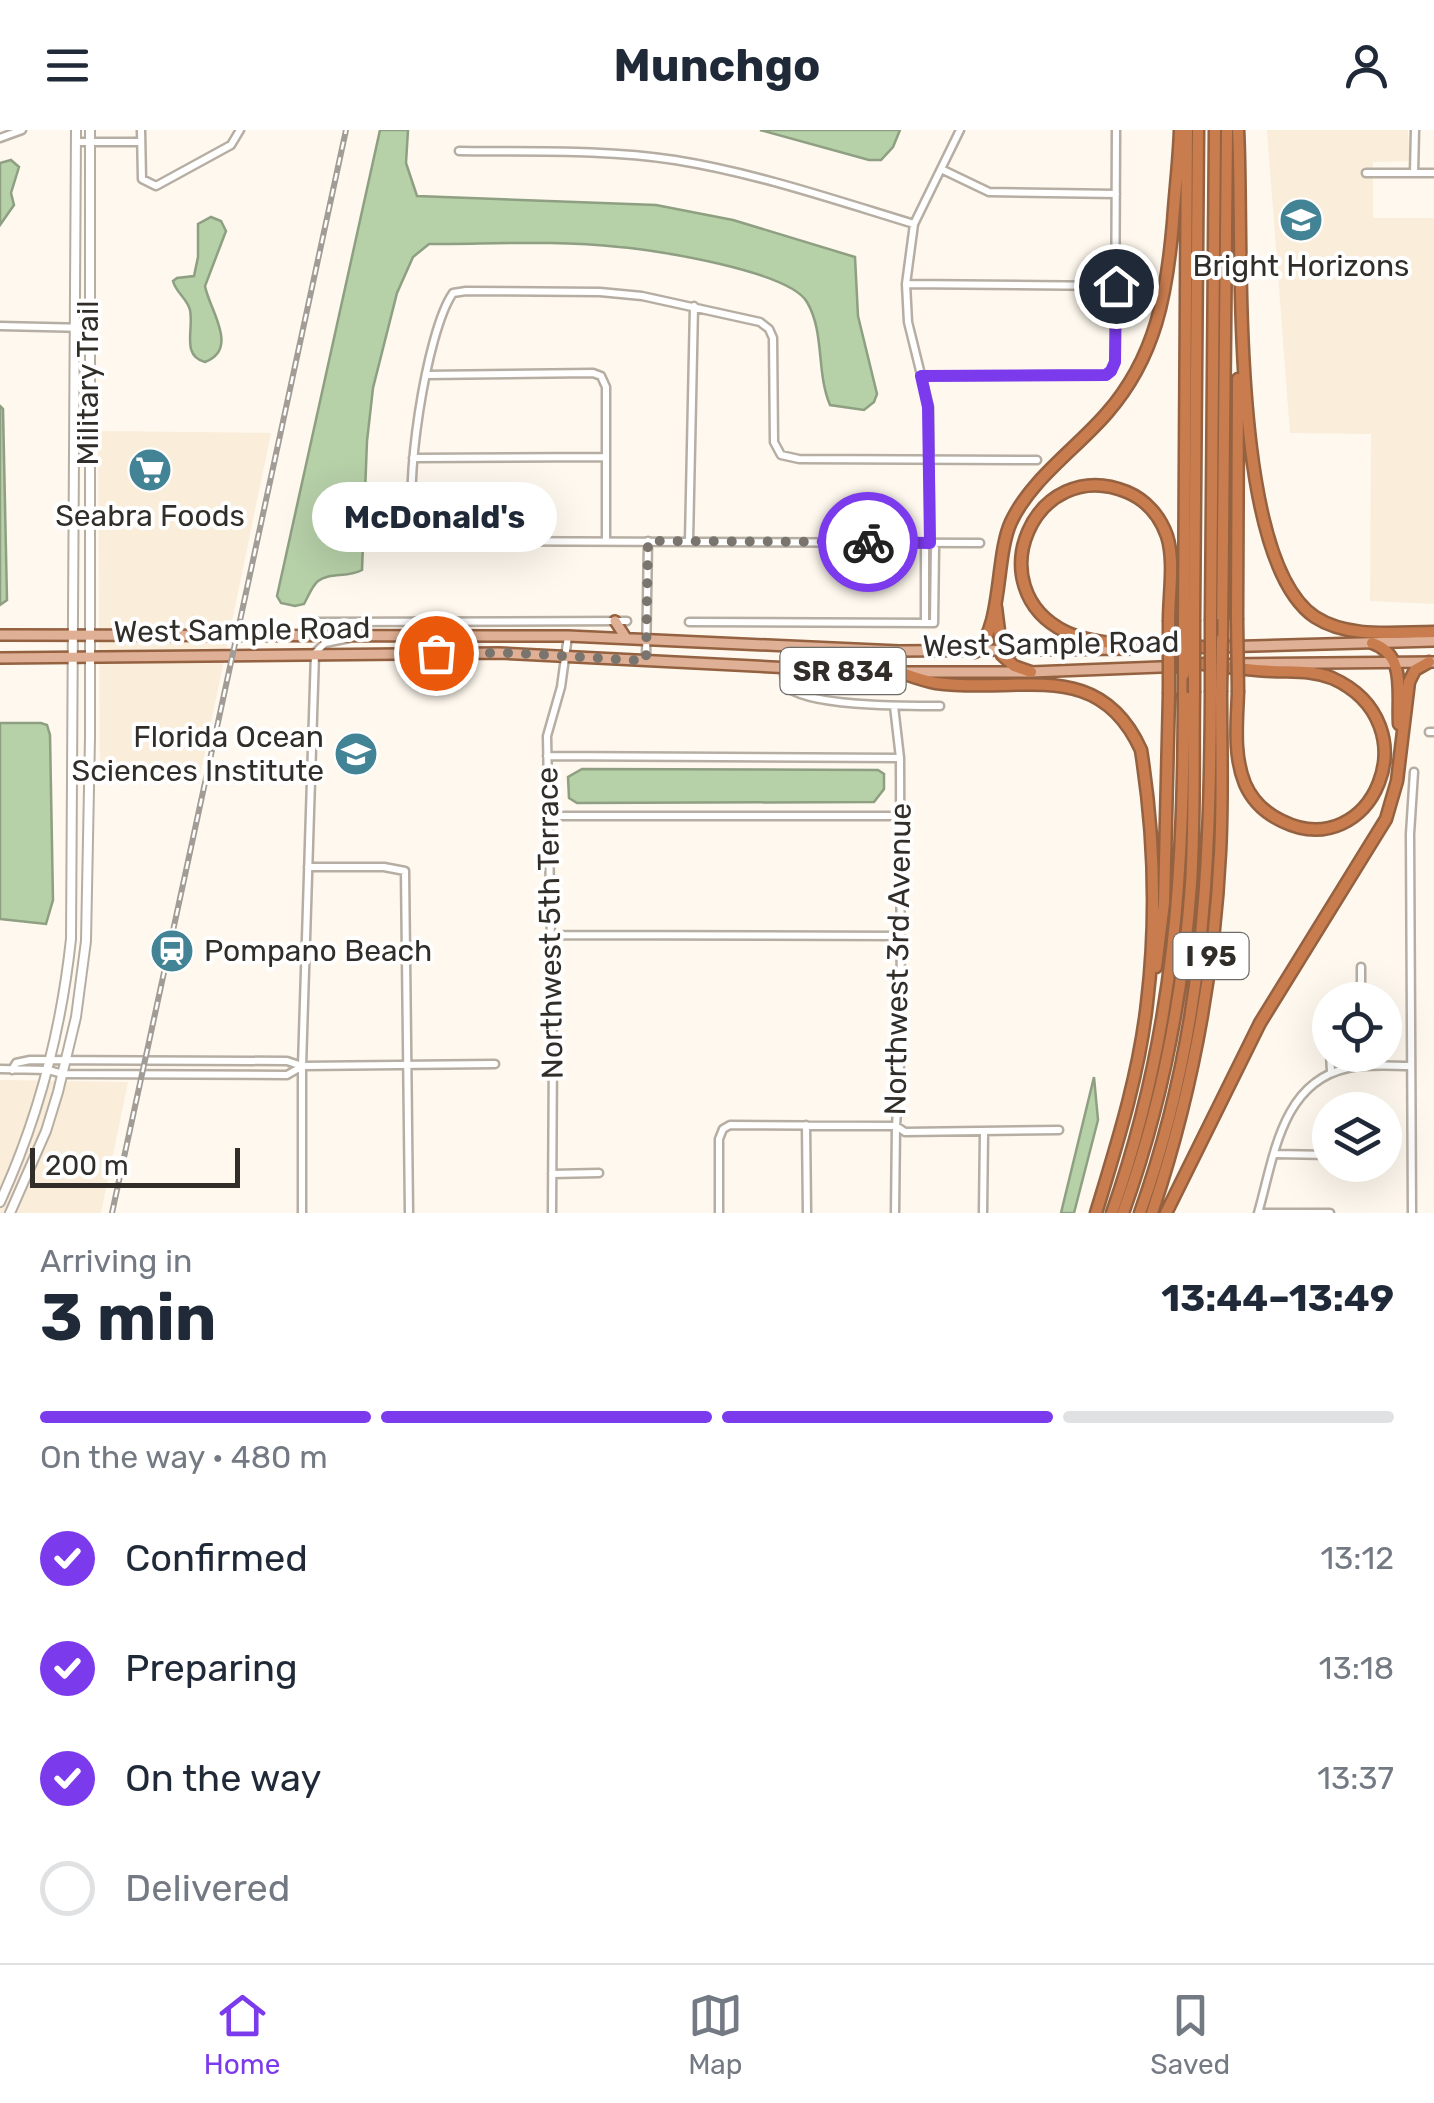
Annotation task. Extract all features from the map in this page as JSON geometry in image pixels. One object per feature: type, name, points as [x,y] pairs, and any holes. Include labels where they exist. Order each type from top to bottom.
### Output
[{"type":"highway","points":[[975,652],[984,642],[995,606],[1002,549],[1014,516],[1116,402],[1150,346],[1167,285],[1184,130]]},
{"type":"highway","name":"I 95","points":[[1112,1213],[1153,1073],[1174,958],[1180,882],[1189,694],[1184,130]]},
{"type":"highway","points":[[1189,620],[1198,130]]},
{"type":"highway","points":[[1214,130],[1217,618]]},
{"type":"highway","points":[[1140,1213],[1178,1083],[1199,968],[1209,851],[1216,692],[1227,130]]},
{"type":"highway","points":[[1203,664],[1310,672],[1360,693],[1384,724],[1389,748],[1386,780],[1368,807],[1348,820],[1322,828],[1291,825],[1264,810],[1245,784],[1238,758],[1238,692],[1237,618],[1242,184],[1238,130]]},
{"type":"highway","points":[[1240,349],[1256,477],[1274,560],[1290,593],[1314,616],[1349,631],[1434,632]]},
{"type":"highway","points":[[1147,1004],[1153,994],[1164,903],[1169,694],[1170,620],[1168,538],[1155,512],[1142,500],[1116,488],[1090,486],[1056,497],[1040,511],[1025,538],[1021,564],[1026,589],[1044,618],[1088,640],[1203,648]]},
{"type":"highway","points":[[995,606],[1000,652],[1014,666],[1031,672]]},
{"type":"highway","points":[[1372,642],[1386,648],[1396,662],[1400,740]]},
{"type":"highway","points":[[1166,1213],[1260,1023],[1380,831],[1394,791],[1411,678],[1415,670],[1431,662]]},
{"type":"highway","points":[[899,672],[936,683],[1079,688],[1108,704],[1134,734],[1141,750],[1153,901],[1147,1004],[1126,1114],[1096,1213]]},
{"type":"highway","name":"I 95","points":[[1152,1213],[1186,1098],[1210,968],[1220,850],[1216,692]]},
{"type":"highway","points":[[1123,1213],[1163,1075],[1184,958],[1191,882],[1189,694]]},
{"type":"main road","points":[[615,621],[626,638]]},
{"type":"main road","name":"West Sample Road","points":[[0,636],[568,636],[975,652],[1203,648]]},
{"type":"main road","name":"SR 834","points":[[1203,648],[1434,641]]},
{"type":"main road","name":"West Sample Road","points":[[0,658],[499,653],[899,672],[1031,672],[1203,664]]},
{"type":"main road","name":"SR 834","points":[[1203,664],[1431,662]]},
{"type":"street","points":[[0,138],[22,130]]},
{"type":"street","name":"Military Trail","points":[[0,1202],[28,1139],[50,1065],[71,939],[74,130]]},
{"type":"street","name":"Military Trail","points":[[10,1213],[46,1131],[66,1061],[86,941],[90,130]]},
{"type":"street","points":[[140,130],[142,179],[156,186],[230,145],[240,130]]},
{"type":"street","points":[[924,623],[925,548],[930,543],[928,407],[908,322],[906,284],[914,224],[960,130]]},
{"type":"street","points":[[921,376],[1106,375],[1111,371],[1115,362],[1116,130]]},
{"type":"street","points":[[1414,173],[1415,130]]},
{"type":"street","points":[[76,142],[141,142]]},
{"type":"street","points":[[459,151],[592,152],[675,160],[770,181],[914,224]]},
{"type":"street","points":[[941,169],[989,192],[1116,194]]},
{"type":"street","points":[[1366,173],[1434,173]]},
{"type":"street","points":[[906,284],[1116,286]]},
{"type":"street","points":[[980,543],[428,541],[415,536],[410,521],[414,458],[426,375],[445,305],[453,293],[600,292],[694,306],[760,322],[773,338],[774,442],[780,455],[799,459],[1037,460]]},
{"type":"street","points":[[689,541],[694,306]]},
{"type":"street","points":[[0,326],[88,328]]},
{"type":"street","points":[[426,375],[601,376],[606,386],[606,541]]},
{"type":"street","points":[[414,458],[606,457]]},
{"type":"street","points":[[646,661],[648,541]]},
{"type":"street","points":[[689,622],[934,623],[936,548],[930,543]]},
{"type":"street","points":[[316,622],[627,621]]},
{"type":"street","points":[[302,1213],[302,1066],[315,653],[325,643],[364,636],[366,622]]},
{"type":"street","name":"Northwest 5th Terrace","points":[[552,1213],[547,756],[548,728],[562,686],[568,636]]},
{"type":"street","points":[[783,669],[786,686],[802,696],[894,706],[940,706]]},
{"type":"street","name":"Northwest 3rd Avenue","points":[[894,706],[900,758],[901,1049],[895,1213]]},
{"type":"street","points":[[547,756],[900,758]]},
{"type":"street","points":[[1412,1213],[1410,834],[1414,772]]},
{"type":"street","points":[[550,816],[900,816]]},
{"type":"street","points":[[308,868],[384,867],[406,871],[409,1213]]},
{"type":"street","points":[[551,935],[900,936]]},
{"type":"street","points":[[1361,966],[1361,982]]},
{"type":"street","points":[[0,1069],[12,1070],[16,1063],[50,1065],[66,1061],[286,1061],[302,1066],[495,1064]]},
{"type":"street","points":[[50,1065],[62,1074],[287,1075],[302,1066]]},
{"type":"street","points":[[1402,1066],[1411,1066]]},
{"type":"street","points":[[1330,1213],[1258,1213],[1283,1123],[1297,1098],[1331,1072]]},
{"type":"street","points":[[719,1213],[719,1139],[723,1128],[730,1125],[896,1126],[905,1132],[1058,1130]]},
{"type":"street","points":[[806,1125],[807,1213]]},
{"type":"street","points":[[984,1132],[984,1213]]},
{"type":"street","points":[[1276,1154],[1312,1155]]},
{"type":"street","points":[[552,1174],[600,1173]]},
{"type":"shaded area","points":[[380,130],[408,130],[406,163],[417,196],[656,205],[733,220],[855,257],[858,316],[877,394],[874,402],[864,410],[830,405],[813,314],[795,291],[775,281],[720,264],[619,247],[429,244],[413,257],[397,293],[373,388],[362,570],[318,581],[304,604],[281,603],[277,596]]},
{"type":"shaded area","points":[[760,130],[900,130],[893,147],[881,160],[869,160]]},
{"type":"shaded area","points":[[1267,130],[1408,130],[1410,161],[1373,162],[1373,218],[1434,218],[1434,604],[1370,601],[1371,434],[1290,433]]},
{"type":"shaded area","points":[[11,160],[19,167],[11,193],[14,205],[0,225],[0,163]]},
{"type":"shaded area","points":[[211,217],[221,221],[226,231],[205,286],[220,328],[220,348],[205,362],[193,354],[190,310],[173,281],[194,276],[198,224]]},
{"type":"shaded area","points":[[0,406],[7,600],[0,605]]},
{"type":"shaded area","points":[[98,431],[271,433],[199,781],[100,780]]},
{"type":"shaded area","points":[[0,723],[41,723],[47,725],[50,735],[53,900],[46,924],[0,919]]},
{"type":"shaded area","points":[[582,769],[878,770],[884,774],[884,789],[874,802],[577,803],[569,798],[568,777]]},
{"type":"shaded area","points":[[1094,1077],[1098,1120],[1074,1213],[1061,1213]]},
{"type":"shaded area","points":[[0,1080],[128,1082],[101,1213],[0,1213]]},
{"type":"railway","points":[[112,1213],[346,130]]},
{"type":"way so far","points":[[436,653],[646,661],[648,541],[868,542]]},
{"type":"place","name":"Bright Horizons","points":[[1301,220]]},
{"type":"place","name":"Seabra Foods","points":[[150,470]]},
{"type":"place","name":"McDonald's","points":[[436,653]]},
{"type":"place","name":"Florida Ocean Sciences Institute","points":[[356,754]]},
{"type":"place","name":"Pompano Beach","points":[[172,951]]},
{"type":"route","points":[[868,542],[930,543],[928,407],[921,376],[1106,375],[1115,362],[1116,286]]}]
